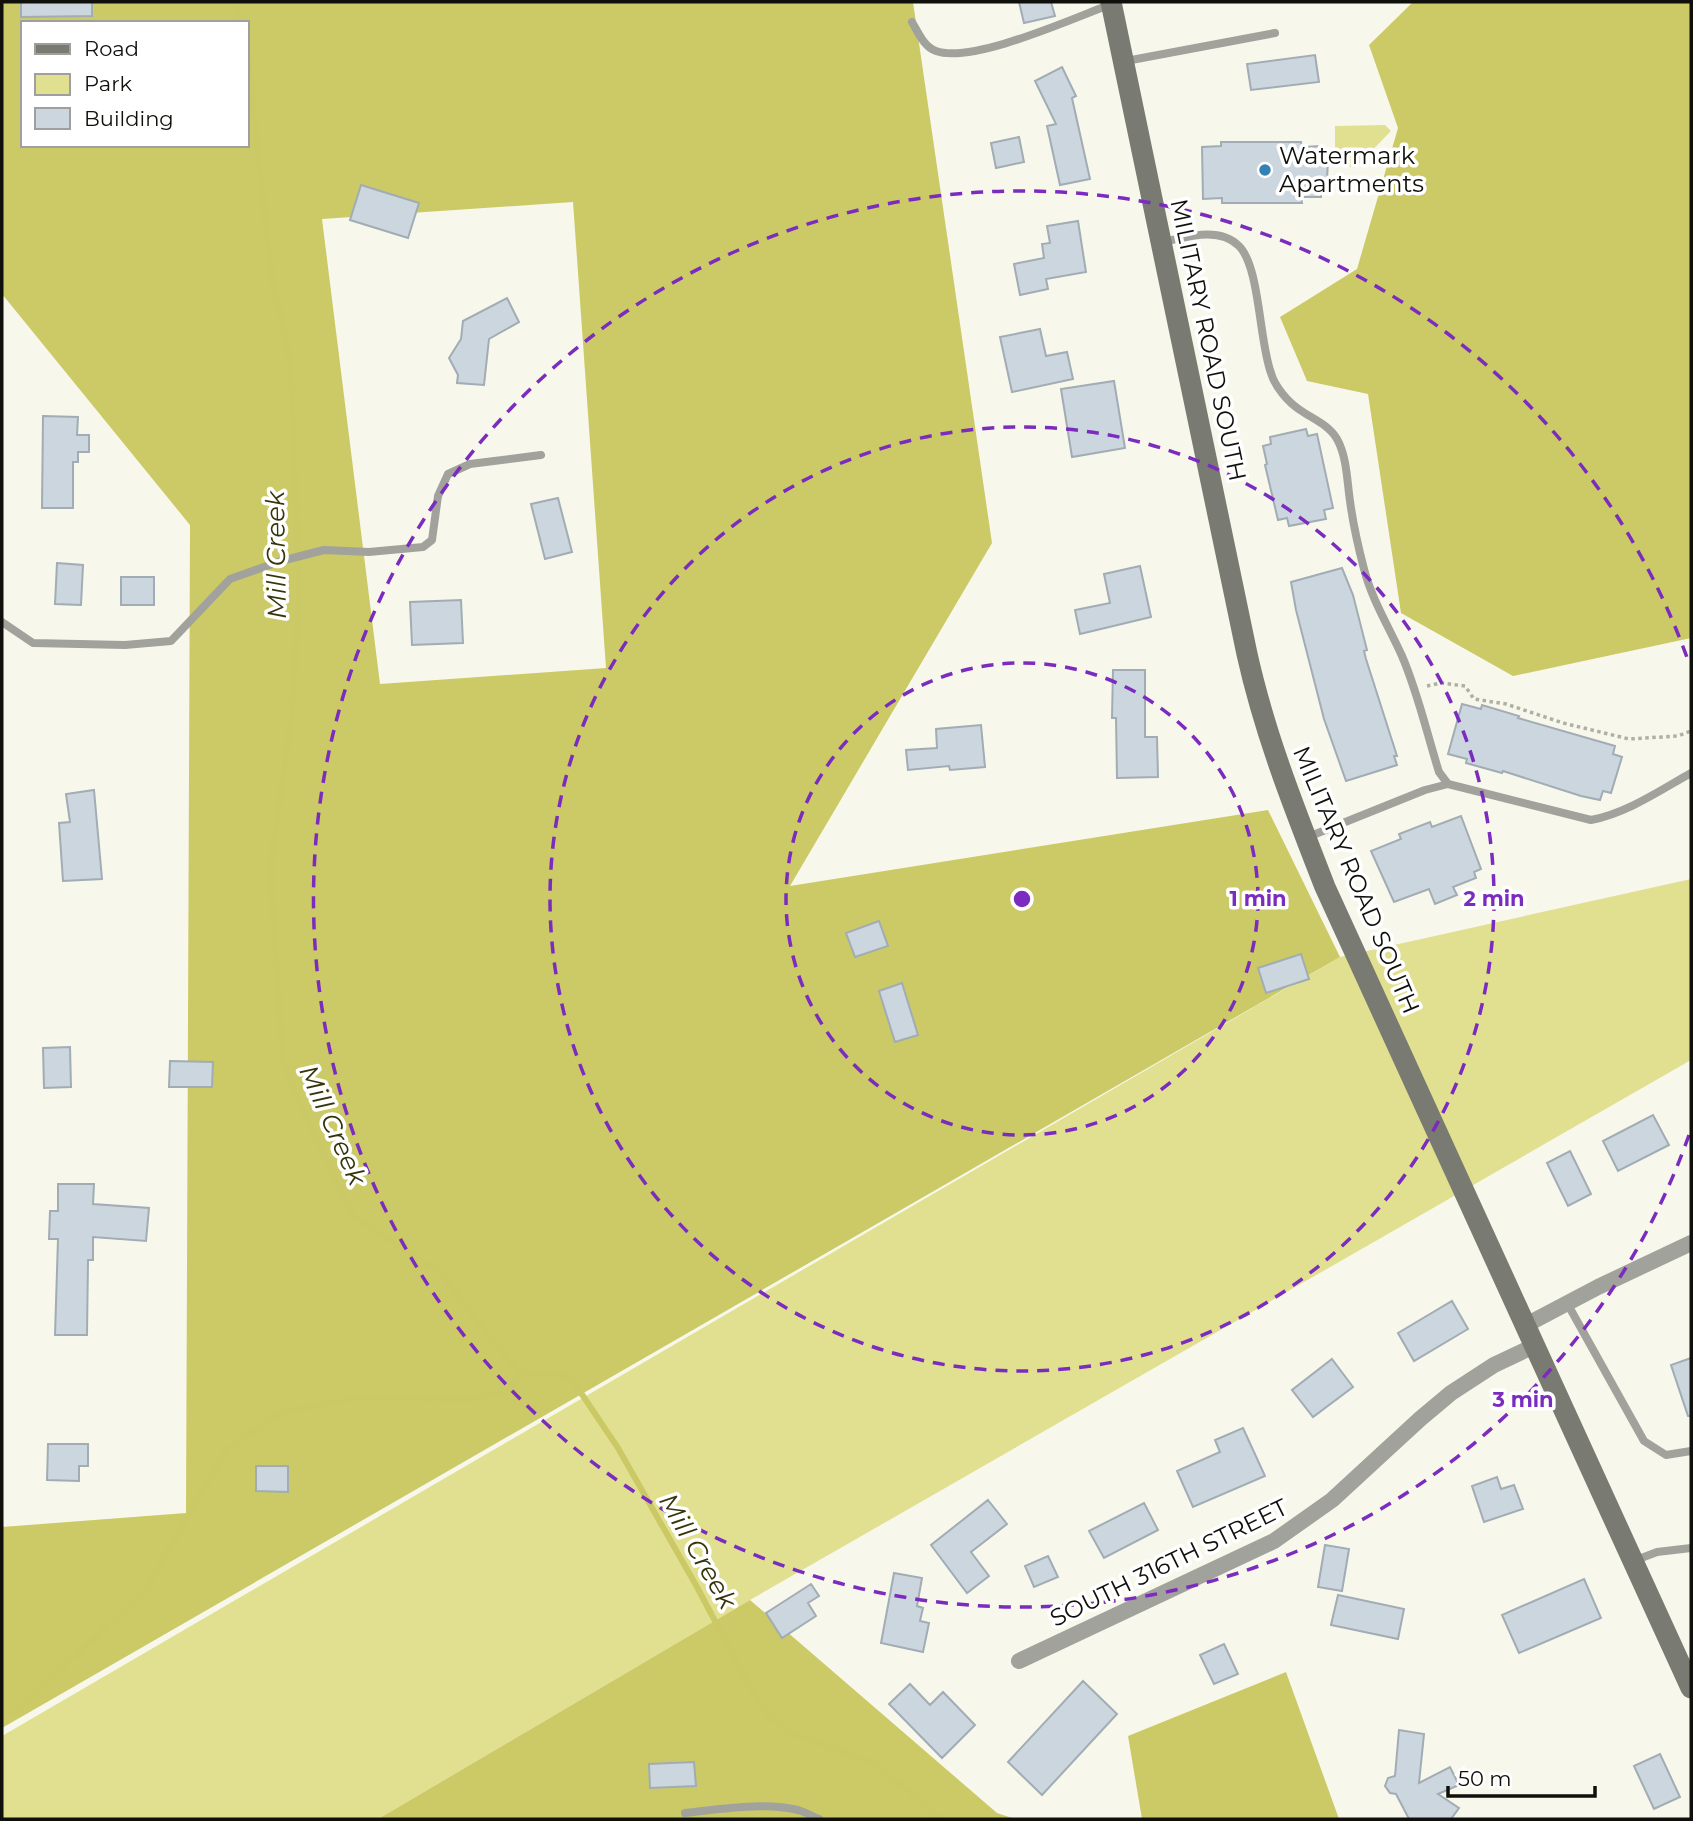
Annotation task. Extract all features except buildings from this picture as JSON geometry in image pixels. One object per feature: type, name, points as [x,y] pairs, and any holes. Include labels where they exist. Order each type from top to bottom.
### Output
[{"type":"main road","name":"MILITARY ROAD SOUTH","points":[[1112,3],[1255,687],[1277,763],[1325,887],[1691,1688]]},
{"type":"street","points":[[1524,1326],[1691,1243]]},
{"type":"street","name":"SOUTH 316TH STREET","points":[[1019,1661],[1285,1535],[1332,1500],[1451,1393],[1494,1365],[1534,1346]]},
{"type":"lane","points":[[912,22],[923,41],[934,51],[961,53],[995,46],[1112,3]]},
{"type":"lane","points":[[1124,61],[1275,33]]},
{"type":"lane","points":[[1161,243],[1200,235],[1223,236],[1238,245],[1247,257],[1264,352],[1272,377],[1283,394],[1298,409],[1320,422],[1336,437],[1343,453],[1354,531],[1365,572],[1403,659],[1439,772],[1448,784]]},
{"type":"lane","points":[[2,622],[33,643],[125,645],[171,641],[230,579],[281,561],[324,550],[369,552],[423,547],[432,540],[438,496],[448,474],[470,464],[541,455]]},
{"type":"lane","points":[[1306,838],[1425,790],[1448,784],[1591,820],[1609,817],[1691,773]]},
{"type":"lane","points":[[1567,1303],[1644,1441],[1666,1455],[1691,1451]]},
{"type":"lane","points":[[1633,1561],[1657,1552],[1691,1548]]},
{"type":"lane","points":[[685,1813],[725,1808],[768,1808],[798,1810],[819,1819]]},
{"type":"path","points":[[1413,690],[1441,683],[1465,686],[1474,699],[1506,704],[1563,723],[1629,739],[1678,736],[1691,731]]},
{"type":"green space","points":[[1385,125],[1391,131],[1355,168],[1335,162],[1335,126]]},
{"type":"green space","points":[[1691,879],[1691,1060],[750,1600],[378,1819],[2,1819],[2,1736],[1340,957]]},
{"type":"shaded area","points":[[2,2],[913,2],[992,543],[790,886],[1268,810],[1340,957],[2,1728],[2,1527],[186,1513],[190,525],[2,294]],"holes":[[[573,202],[606,668],[380,684],[322,219]]]},
{"type":"shaded area","points":[[1413,2],[1691,2],[1691,638],[1513,676],[1401,613],[1368,394],[1307,381],[1280,317],[1357,269],[1398,128],[1369,45]]},
{"type":"shaded area","points":[[750,1600],[997,1813],[1015,1819],[378,1819]]},
{"type":"shaded area","points":[[1286,1672],[1339,1819],[1142,1819],[1128,1736]]},
{"type":"waterway","name":"Mill Creek","points":[[233,2],[241,21]]},
{"type":"waterway","name":"Mill Creek","points":[[248,58],[271,274],[290,358],[299,588],[292,713],[270,870],[283,1062],[353,1216],[442,1274],[520,1373],[558,1373],[573,1381],[618,1448],[761,1706],[771,1718],[796,1735],[874,1763],[942,1819]]},
{"type":"waterway","points":[[13,1713],[145,1591],[226,1450],[282,1412],[358,1398],[473,1399],[509,1390],[520,1373]]},
{"type":"place","name":"Watermark Apartments","points":[[1265,170]]}]
